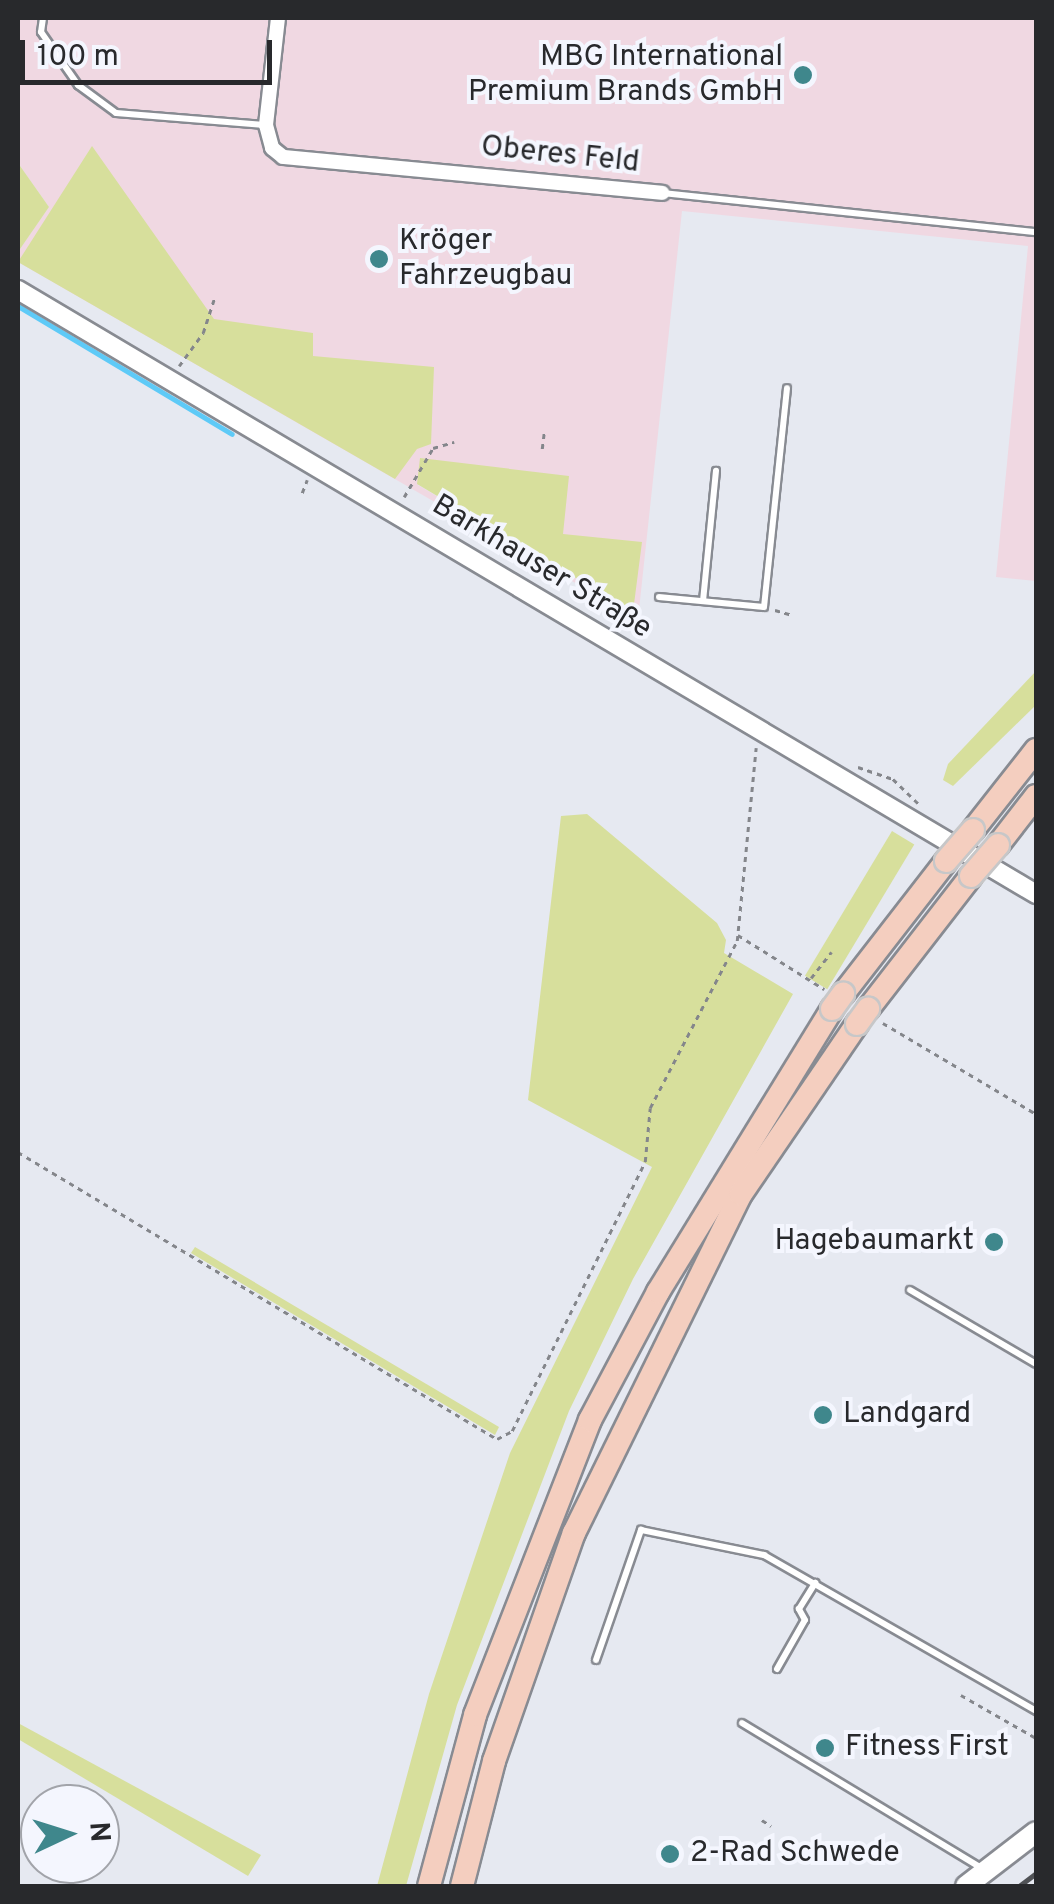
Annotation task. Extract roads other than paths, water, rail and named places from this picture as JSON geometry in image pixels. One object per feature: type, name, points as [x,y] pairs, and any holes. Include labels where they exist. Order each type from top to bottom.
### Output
[{"type":"highway","points":[[430,1886],[476,1715],[590,1420],[658,1292],[837,1002],[1036,750]]},
{"type":"highway","points":[[973,830],[1036,767]]},
{"type":"highway","points":[[462,1886],[494,1761],[574,1533],[741,1194],[863,1016],[1036,796]]},
{"type":"highway","points":[[998,845],[1036,808]]},
{"type":"main road","points":[[966,1886],[1036,1832]]},
{"type":"street","points":[[266,126],[278,18]]},
{"type":"street","name":"Oberes Feld","points":[[266,126],[272,148],[295,160],[662,193]]},
{"type":"street","name":"Barkhauser Straße","points":[[18,290],[1036,894]]},
{"type":"lane","points":[[43,18],[41,32],[78,85],[116,113],[266,126]]},
{"type":"lane","name":"Oberes Feld","points":[[662,193],[1036,232]]},
{"type":"lane","points":[[659,597],[764,607],[787,388]]},
{"type":"lane","points":[[702,601],[716,471]]},
{"type":"lane","points":[[910,1290],[1036,1364]]},
{"type":"lane","points":[[596,1660],[640,1530],[764,1554],[1036,1711]]},
{"type":"lane","points":[[777,1668],[805,1620],[799,1608],[814,1584]]},
{"type":"lane","points":[[742,1723],[973,1858],[984,1872]]},
{"type":"waterway","points":[[18,306],[232,434]]},
{"type":"railway","points":[[1019,1886],[1036,1873]]},
{"type":"place","name":"MBG International Premium Brands GmbH","points":[[803,75]]},
{"type":"place","name":"Kröger Fahrzeugbau","points":[[379,259]]},
{"type":"place","name":"Hagebaumarkt","points":[[994,1242]]},
{"type":"place","name":"Landgard","points":[[823,1415]]},
{"type":"place","name":"Fitness First","points":[[825,1748]]},
{"type":"place","name":"2-Rad Schwede","points":[[670,1854]]}]
